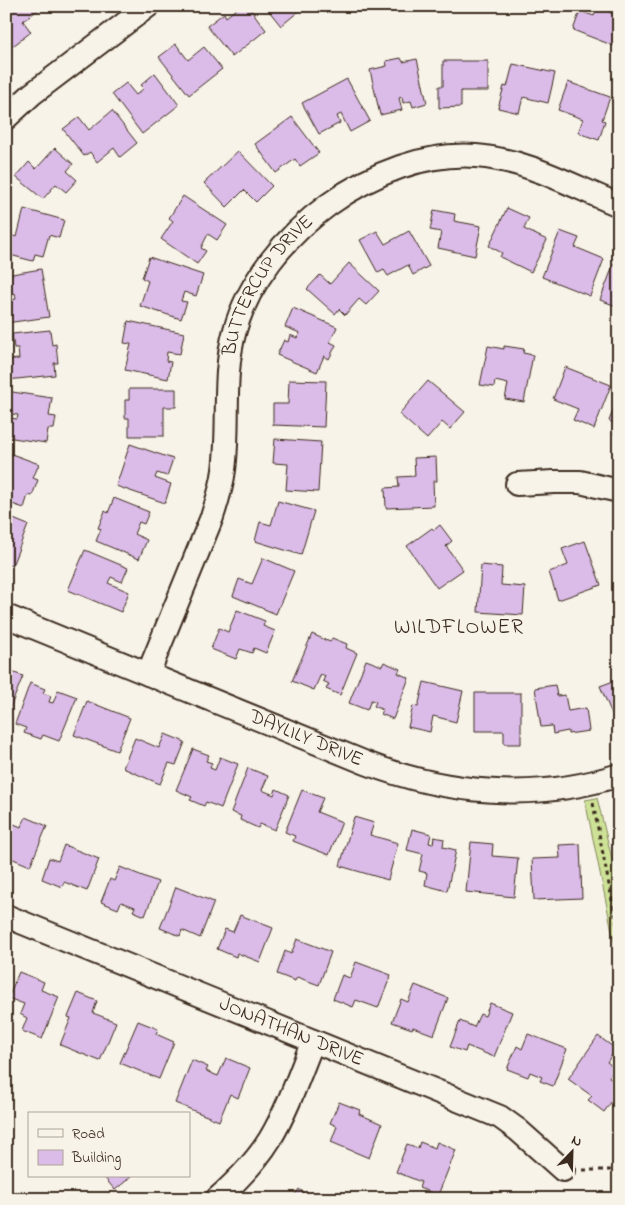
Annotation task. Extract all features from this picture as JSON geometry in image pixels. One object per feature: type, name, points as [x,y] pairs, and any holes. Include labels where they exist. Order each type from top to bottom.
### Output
[{"type":"street","points":[[6,118],[32,94],[148,6]]},
{"type":"street","name":"BUTTERCUP DRIVE","points":[[148,674],[212,517],[219,495],[226,448],[230,353],[236,329],[245,303],[266,266],[298,231],[340,197],[382,173],[405,164],[451,156],[476,156],[517,163],[536,169],[619,205]]},
{"type":"street","points":[[517,484],[580,482],[619,491]]},
{"type":"street","name":"DAYLILY DRIVE","points":[[6,616],[375,766],[432,784],[513,792],[536,791],[589,783],[619,775]]},
{"type":"street","name":"JONATHAN DRIVE","points":[[6,916],[500,1117],[518,1130],[563,1170]]},
{"type":"street","points":[[217,1199],[252,1164],[270,1139],[281,1118],[313,1041]]},
{"type":"path","points":[[589,783],[619,936]]},
{"type":"path","points":[[563,1170],[619,1170]]},
{"type":"green space","points":[[597,798],[619,887],[619,965],[585,800]]},
{"type":"building","points":[[6,6],[37,6],[39,9],[23,21],[31,32],[13,46],[6,38]]},
{"type":"building","points":[[240,6],[248,6],[266,30],[232,57],[207,26],[224,13],[226,17]]},
{"type":"building","points":[[265,6],[305,6],[281,26]]},
{"type":"building","points":[[617,6],[619,6],[619,36],[614,46],[573,30],[580,11],[594,16],[597,7],[614,14]]},
{"type":"building","points":[[176,44],[188,60],[204,47],[222,69],[189,95],[159,57]]},
{"type":"building","points":[[401,58],[403,62],[417,59],[427,103],[413,107],[411,101],[403,103],[402,97],[399,98],[402,110],[380,115],[370,70],[387,66],[386,61]]},
{"type":"building","points":[[443,61],[488,61],[488,91],[461,91],[461,107],[439,108],[439,86],[443,86]]},
{"type":"building","points":[[513,64],[555,73],[548,103],[523,97],[519,113],[498,108],[504,86],[507,87]]},
{"type":"building","points":[[155,73],[179,105],[142,134],[112,94],[126,83],[136,95],[144,88],[141,85]]},
{"type":"building","points":[[347,79],[370,121],[350,132],[341,114],[337,116],[340,123],[319,134],[302,103]]},
{"type":"building","points":[[568,82],[610,97],[602,120],[605,121],[599,140],[578,133],[583,119],[558,110]]},
{"type":"building","points":[[112,111],[137,143],[120,157],[114,148],[97,162],[90,152],[84,156],[63,129],[79,117],[89,130]]},
{"type":"building","points":[[292,117],[319,153],[300,166],[295,159],[276,173],[255,144]]},
{"type":"building","points":[[55,148],[73,164],[67,171],[77,180],[66,192],[56,184],[43,199],[16,177],[29,162],[36,169]]},
{"type":"building","points":[[238,151],[272,186],[256,202],[244,190],[227,207],[204,183]]},
{"type":"building","points":[[183,196],[227,225],[217,240],[208,234],[201,248],[206,251],[197,264],[161,239],[173,221],[169,218]]},
{"type":"building","points":[[507,208],[529,218],[524,229],[547,240],[531,272],[500,257],[502,253],[489,246]]},
{"type":"building","points":[[24,209],[64,220],[59,238],[49,235],[43,256],[35,254],[33,261],[6,254],[6,234],[17,237]]},
{"type":"building","points":[[434,210],[455,214],[454,221],[481,226],[475,256],[438,248],[441,232],[430,230]]},
{"type":"building","points":[[377,231],[385,244],[409,231],[429,266],[413,275],[408,265],[388,276],[384,270],[378,273],[360,240]]},
{"type":"building","points":[[560,231],[579,238],[575,247],[604,259],[590,296],[542,277]]},
{"type":"building","points":[[619,254],[619,307],[600,300]]},
{"type":"building","points":[[149,257],[203,275],[196,296],[184,292],[181,301],[187,302],[181,319],[140,306],[148,281],[142,278]]},
{"type":"building","points":[[349,263],[379,291],[366,305],[359,299],[345,315],[339,309],[335,314],[307,289],[320,275],[330,284]]},
{"type":"building","points":[[41,269],[49,317],[6,323],[6,301],[16,299],[15,293],[9,294],[6,275]]},
{"type":"building","points":[[293,308],[337,327],[330,342],[336,345],[329,359],[324,356],[317,372],[277,355],[284,340],[288,342],[290,335],[297,338],[300,333],[285,327]]},
{"type":"building","points":[[128,321],[184,333],[180,354],[167,352],[166,361],[171,362],[168,379],[125,370],[131,344],[124,343]]},
{"type":"building","points":[[50,330],[52,345],[56,344],[58,363],[54,363],[55,375],[7,380],[6,360],[19,359],[18,348],[14,348],[12,334]]},
{"type":"building","points":[[488,346],[504,349],[504,346],[524,349],[523,353],[533,355],[524,402],[505,399],[508,384],[495,381],[494,387],[480,385]]},
{"type":"building","points":[[565,367],[611,385],[594,429],[573,420],[578,409],[553,399]]},
{"type":"building","points":[[289,380],[326,381],[324,427],[273,425],[273,404],[288,404]]},
{"type":"building","points":[[428,381],[465,412],[450,429],[442,422],[427,439],[399,414]]},
{"type":"building","points":[[129,389],[176,389],[176,407],[164,407],[164,436],[129,436],[129,418],[125,418],[125,400],[129,400]]},
{"type":"building","points":[[6,391],[52,398],[49,416],[56,417],[54,429],[48,429],[46,443],[6,437],[6,424],[9,424],[10,418],[17,419],[18,415],[6,413]]},
{"type":"building","points":[[619,395],[619,435],[614,434],[618,425],[609,421]]},
{"type":"building","points":[[275,439],[321,442],[318,492],[286,490],[288,464],[273,463]]},
{"type":"building","points":[[130,444],[173,459],[167,476],[157,473],[155,478],[171,484],[165,503],[116,486]]},
{"type":"building","points":[[6,452],[39,464],[33,478],[38,480],[32,496],[28,495],[24,508],[6,502]]},
{"type":"building","points":[[436,457],[437,481],[433,481],[434,506],[386,508],[385,488],[399,487],[398,477],[415,476],[414,458]]},
{"type":"building","points":[[114,498],[149,512],[144,524],[139,522],[134,534],[147,540],[139,559],[96,541],[101,529],[98,528],[105,511],[108,513]]},
{"type":"building","points":[[278,501],[314,511],[301,555],[255,541],[260,522],[271,525]]},
{"type":"building","points":[[6,516],[28,525],[12,566],[6,564]]},
{"type":"building","points":[[440,525],[452,541],[446,546],[463,570],[437,588],[407,546],[432,528],[434,530]]},
{"type":"building","points":[[585,541],[601,585],[558,600],[549,572],[568,565],[562,549]]},
{"type":"building","points":[[85,550],[128,568],[122,582],[111,577],[108,583],[129,592],[121,612],[68,590]]},
{"type":"building","points":[[263,558],[294,571],[276,614],[233,596],[239,579],[252,584]]},
{"type":"building","points":[[481,565],[502,567],[501,585],[525,587],[523,615],[478,612]]},
{"type":"building","points":[[237,610],[265,621],[263,626],[275,631],[266,653],[254,648],[252,653],[240,649],[236,659],[211,649],[219,628],[228,632]]},
{"type":"building","points":[[312,634],[330,642],[332,638],[347,644],[346,648],[357,653],[340,695],[326,689],[329,684],[323,681],[325,676],[321,674],[314,690],[292,681]]},
{"type":"building","points":[[366,660],[382,666],[384,662],[400,669],[398,673],[409,678],[393,719],[381,714],[383,710],[374,706],[376,702],[371,700],[367,710],[349,703]]},
{"type":"building","points":[[6,670],[23,676],[6,718]]},
{"type":"building","points":[[619,679],[619,711],[612,714],[600,686]]},
{"type":"building","points":[[424,682],[463,691],[456,722],[433,716],[430,732],[408,727],[413,706],[418,707]]},
{"type":"building","points":[[30,683],[45,689],[43,693],[51,696],[49,702],[53,703],[58,690],[77,697],[59,741],[43,735],[41,739],[24,733],[26,728],[15,724]]},
{"type":"building","points":[[555,685],[557,696],[565,695],[568,711],[586,708],[589,731],[568,734],[568,731],[553,734],[552,726],[541,727],[535,688]]},
{"type":"building","points":[[475,693],[521,693],[521,744],[504,744],[504,731],[475,731]]},
{"type":"building","points":[[87,701],[130,718],[117,751],[74,735]]},
{"type":"building","points":[[165,734],[185,742],[176,765],[169,763],[160,784],[123,768],[135,738],[159,748]]},
{"type":"building","points":[[193,749],[209,755],[206,761],[212,763],[210,768],[215,770],[220,757],[238,764],[221,808],[206,802],[204,806],[190,800],[192,797],[176,790]]},
{"type":"building","points":[[248,768],[268,776],[262,790],[274,795],[276,789],[289,795],[275,830],[260,824],[258,828],[240,820],[241,816],[231,812]]},
{"type":"building","points":[[302,790],[323,798],[317,812],[342,822],[329,855],[293,841],[295,836],[285,832]]},
{"type":"building","points":[[26,817],[47,826],[30,866],[6,856],[6,835],[9,837],[14,824],[21,827]]},
{"type":"building","points":[[354,817],[374,823],[370,835],[398,843],[388,880],[340,866]]},
{"type":"building","points":[[412,829],[431,834],[429,843],[433,844],[434,837],[444,839],[443,847],[456,850],[447,891],[425,885],[427,873],[419,871],[423,854],[407,850]]},
{"type":"building","points":[[471,842],[493,844],[492,856],[518,858],[514,897],[466,892]]},
{"type":"building","points":[[580,844],[582,898],[534,900],[532,859],[560,858],[559,845]]},
{"type":"building","points":[[64,845],[99,859],[87,891],[64,882],[62,887],[42,879],[49,858],[58,861]]},
{"type":"building","points":[[120,867],[158,882],[145,916],[133,911],[135,907],[121,902],[118,909],[101,902],[110,879],[114,881]]},
{"type":"building","points":[[176,887],[214,902],[200,938],[182,930],[180,936],[160,928]]},
{"type":"building","points":[[240,915],[273,928],[260,962],[237,953],[236,957],[217,949],[225,929],[233,932]]},
{"type":"building","points":[[297,939],[331,952],[319,985],[297,977],[295,981],[277,974],[285,951],[291,954]]},
{"type":"building","points":[[356,962],[391,975],[378,1008],[356,1000],[353,1007],[333,999],[342,975],[350,978]]},
{"type":"building","points":[[19,972],[44,982],[41,990],[59,997],[42,1039],[22,1031],[27,1018],[20,1014],[24,1004],[8,998]]},
{"type":"building","points":[[415,985],[448,998],[434,1035],[392,1022],[401,999],[408,1002]]},
{"type":"building","points":[[78,993],[97,1001],[93,1013],[116,1022],[100,1061],[60,1045],[71,1018],[68,1017]]},
{"type":"building","points":[[490,1003],[512,1012],[494,1057],[467,1046],[465,1052],[450,1047],[460,1021],[474,1027],[480,1014],[485,1016]]},
{"type":"building","points":[[138,1021],[158,1029],[156,1034],[174,1042],[159,1079],[120,1063]]},
{"type":"building","points":[[528,1034],[567,1049],[553,1086],[540,1081],[542,1077],[530,1072],[528,1077],[507,1069],[517,1046],[522,1049]]},
{"type":"building","points":[[598,1036],[616,1049],[607,1062],[615,1068],[609,1077],[619,1083],[619,1091],[604,1112],[588,1100],[592,1096],[568,1079]]},
{"type":"building","points":[[226,1058],[250,1068],[238,1098],[230,1094],[219,1121],[175,1103],[192,1060],[208,1067],[206,1071],[218,1076]]},
{"type":"building","points":[[339,1102],[360,1110],[359,1114],[382,1124],[369,1158],[331,1142],[337,1126],[330,1123]]},
{"type":"building","points":[[420,1142],[435,1148],[437,1142],[456,1150],[438,1195],[419,1188],[421,1182],[396,1172],[407,1144],[418,1148]]},
{"type":"building","points":[[105,1178],[130,1178],[115,1190]]},
{"type":"building","points":[[299,1189],[303,1192],[311,1199],[292,1199]]},
{"type":"district","name":"WILDFLOWER","points":[[459,628]]}]
